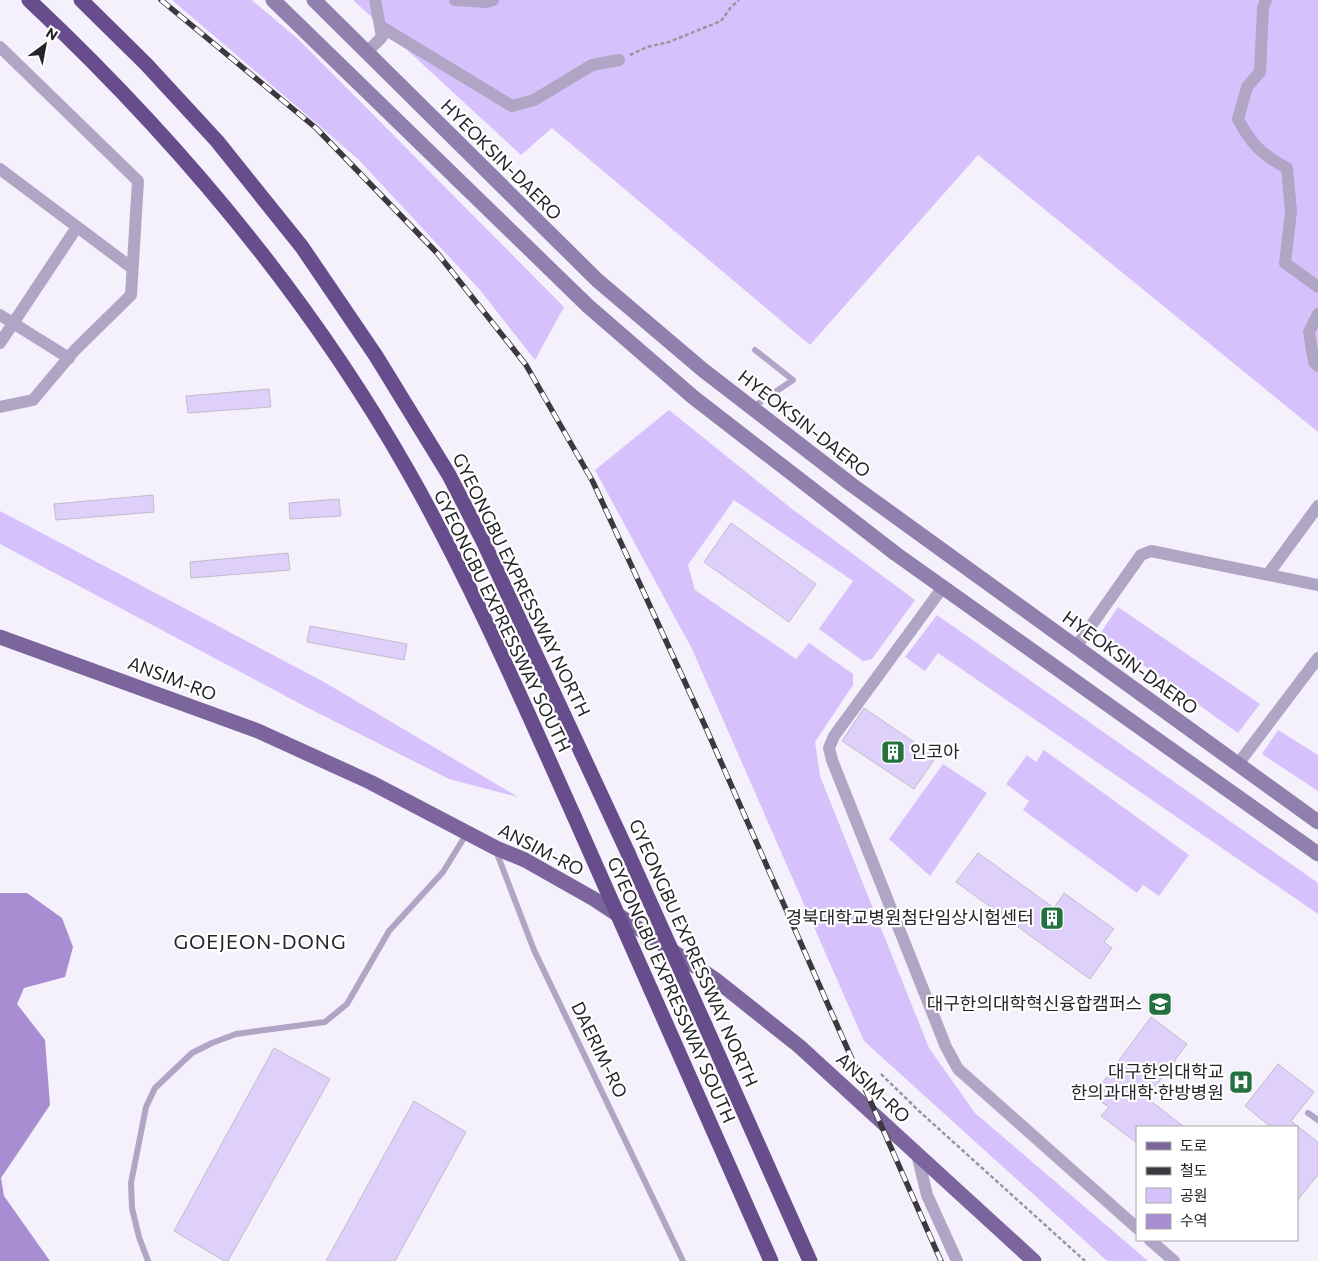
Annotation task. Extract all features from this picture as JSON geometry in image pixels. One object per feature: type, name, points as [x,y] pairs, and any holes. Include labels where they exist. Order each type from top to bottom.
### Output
[{"type":"highway","name":"GYEONGBU EXPRESSWAY SOUTH","points":[[29,0],[119,87],[187,162],[263,257],[337,359],[407,471],[485,620],[771,1261]]},
{"type":"highway","name":"GYEONGBU EXPRESSWAY NORTH","points":[[81,0],[146,64],[217,141],[302,247],[376,356],[449,476],[483,541],[628,853],[810,1261]]},
{"type":"main road","points":[[273,0],[588,306],[693,397],[896,554],[1318,854]]},
{"type":"main road","name":"HYEOKSIN-DAERO","points":[[314,0],[597,280],[703,370],[852,485],[1318,822]]},
{"type":"main road","name":"ANSIM-RO","points":[[0,637],[258,732],[370,782],[466,833],[525,860],[594,899],[716,980],[799,1046],[1034,1261]]},
{"type":"street","points":[[367,52],[382,37],[375,0]]},
{"type":"street","points":[[455,0],[486,2],[493,0]]},
{"type":"street","points":[[1266,0],[1263,8],[1260,72],[1247,87],[1238,119],[1264,156],[1287,168],[1291,211],[1285,263],[1318,287]]},
{"type":"street","points":[[380,26],[512,106],[534,100],[592,65],[619,60]]},
{"type":"street","points":[[0,47],[138,181],[131,295],[68,358],[33,400],[0,407]]},
{"type":"street","points":[[0,170],[132,268]]},
{"type":"street","points":[[0,343],[77,227]]},
{"type":"street","points":[[1318,314],[1309,332],[1314,362],[1318,366]]},
{"type":"street","points":[[0,315],[68,358]]},
{"type":"street","points":[[1269,573],[1318,506]]},
{"type":"street","points":[[1076,647],[1140,555],[1151,551],[1318,584]]},
{"type":"street","points":[[943,587],[834,736],[829,748],[832,760],[946,1047],[958,1069],[1136,1227]]},
{"type":"street","points":[[1238,764],[1318,658]]},
{"type":"street","points":[[917,1154],[927,1195],[957,1261]]},
{"type":"street","points":[[1151,1241],[1174,1261]]},
{"type":"lane","points":[[752,408],[793,380],[755,350]]},
{"type":"lane","points":[[148,1261],[138,1237],[132,1208],[131,1183],[146,1106],[155,1088],[192,1053],[212,1043],[236,1034],[324,1022],[337,1014],[346,1004],[388,931],[443,872],[466,833]]},
{"type":"lane","name":"DAERIM-RO","points":[[496,848],[534,950],[684,1261]]},
{"type":"lane","points":[[1308,1113],[1318,1120]]},
{"type":"path","points":[[619,60],[647,47],[669,42],[721,21],[731,7],[740,0]]},
{"type":"path","points":[[881,1074],[919,1111],[1085,1261]]},
{"type":"green space","points":[[172,0],[252,0],[299,40],[564,307],[535,360],[480,290],[358,159]]},
{"type":"green space","points":[[353,0],[1318,0],[1318,432],[978,155],[810,345],[552,128],[521,155]]},
{"type":"green space","points":[[669,410],[792,509],[915,600],[872,659],[863,661],[819,629],[853,581],[734,500],[688,565],[695,590],[796,659],[809,643],[853,674],[853,685],[815,742],[820,776],[929,1048],[975,1113],[1148,1261],[1107,1261],[864,1041],[692,649],[595,470]]},
{"type":"green space","points":[[0,511],[324,682],[518,797],[449,779],[306,707],[0,544]]},
{"type":"green space","points":[[1118,607],[1260,704],[1238,733],[1100,634]]},
{"type":"green space","points":[[937,615],[1318,883],[1318,914],[938,653],[925,671],[905,657]]},
{"type":"green space","points":[[1278,730],[1318,755],[1318,791],[1262,754]]},
{"type":"green space","points":[[1044,750],[1189,855],[1159,896],[1143,885],[1137,893],[1023,810],[1029,801],[1006,784],[1027,755],[1036,762]]},
{"type":"green space","points":[[943,764],[987,793],[930,876],[889,839]]},
{"type":"water","points":[[0,893],[27,893],[62,918],[73,947],[65,977],[24,988],[17,1004],[45,1040],[50,1105],[1,1178],[4,1196],[50,1261],[0,1261]]},
{"type":"building","points":[[269,389],[271,407],[188,413],[186,396]]},
{"type":"building","points":[[153,495],[154,512],[56,520],[54,504]]},
{"type":"building","points":[[339,499],[341,516],[290,519],[289,503]]},
{"type":"building","points":[[731,523],[816,584],[789,622],[704,562]]},
{"type":"building","points":[[288,553],[290,570],[191,578],[190,562]]},
{"type":"building","points":[[310,626],[407,644],[404,660],[307,642]]},
{"type":"building","name":"인코아","points":[[864,708],[936,757],[914,789],[842,741]]},
{"type":"building","name":"경북대학교병원첨단임상시험센터","points":[[978,853],[1054,908],[1064,893],[1114,929],[1104,942],[1112,948],[1090,979],[956,882]]},
{"type":"building","points":[[1151,1017],[1187,1044],[1147,1098],[1183,1126],[1136,1126],[1136,1142],[1101,1116],[1109,1107],[1100,1101],[1105,1095],[1097,1090]]},
{"type":"building","points":[[274,1048],[330,1079],[228,1261],[224,1261],[174,1231]]},
{"type":"building","points":[[1278,1064],[1314,1092],[1291,1121],[1297,1126],[1270,1126],[1245,1106]]},
{"type":"building","points":[[414,1101],[466,1132],[395,1261],[326,1261]]},
{"type":"building","points":[[1298,1126],[1318,1142],[1318,1175],[1298,1200]]},
{"type":"railway","points":[[161,0],[316,128],[438,254],[526,365],[593,482],[706,728],[941,1261]]},
{"type":"place","name":"인코아","points":[[893,752]]},
{"type":"place","name":"경북대학교병원첨단임상시험센터","points":[[1052,918]]},
{"type":"place","name":"대구한의대학혁신융합캠퍼스","points":[[1160,1004]]},
{"type":"place","name":"대구한의대학교 한의과대학·한방병원","points":[[1241,1082]]},
{"type":"district","name":"GOEJEON-DONG","points":[[260,942]]}]
